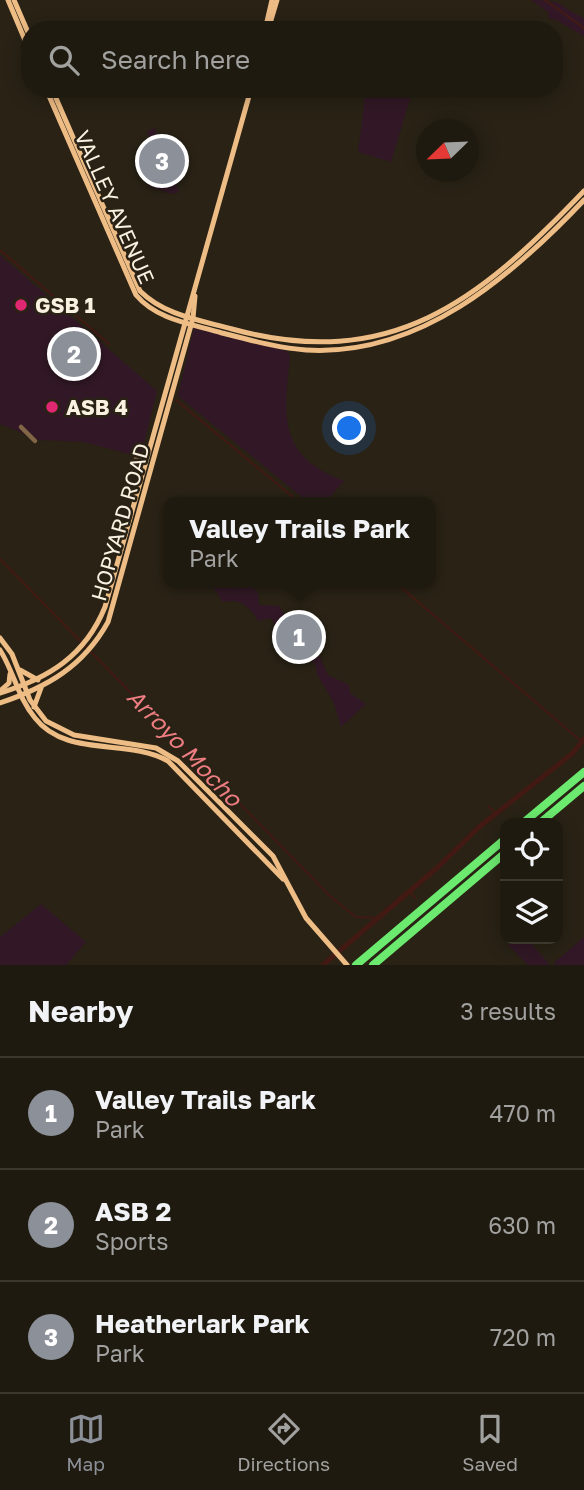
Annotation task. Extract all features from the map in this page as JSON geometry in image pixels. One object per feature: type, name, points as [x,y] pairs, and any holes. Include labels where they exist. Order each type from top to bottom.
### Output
[{"type":"highway","points":[[529,818],[584,772]]},
{"type":"highway","points":[[546,818],[584,786]]},
{"type":"highway","points":[[356,965],[500,843]]},
{"type":"highway","points":[[373,965],[500,857]]},
{"type":"main road","points":[[8,0],[21,31]]},
{"type":"main road","points":[[14,0],[23,21]]},
{"type":"main road","points":[[269,21],[275,0]]},
{"type":"main road","name":"VALLEY AVENUE","points":[[50,98],[129,285],[150,309],[267,338],[308,344],[370,339],[406,328],[443,310],[483,282],[543,232],[584,191]]},
{"type":"main road","name":"VALLEY AVENUE","points":[[56,98],[132,278],[152,303],[172,315]]},
{"type":"main road","name":"HOPYARD ROAD","points":[[0,692],[38,680],[78,652],[91,636],[105,607],[189,320],[249,98]]},
{"type":"main road","name":"VALLEY AVENUE","points":[[189,320],[200,327],[266,344],[308,350],[345,349],[385,342],[422,328],[466,302],[528,254],[584,200]]},
{"type":"main road","points":[[200,327],[184,336],[172,315],[192,307],[198,316],[208,322]]},
{"type":"main road","name":"HOPYARD ROAD","points":[[0,703],[41,688],[83,658],[97,641],[113,610],[184,336]]},
{"type":"main road","points":[[0,638],[17,666],[25,686],[24,694],[38,722],[60,737],[144,751],[168,761],[273,866],[290,887]]},
{"type":"main road","points":[[0,650],[17,688],[46,722],[69,734],[147,746],[172,756],[273,856],[306,918],[347,965]]},
{"type":"main road","points":[[17,666],[27,676],[38,680]]},
{"type":"main road","points":[[0,692],[9,683],[10,670]]},
{"type":"main road","points":[[34,707],[41,688]]},
{"type":"street","points":[[21,427],[35,441]]},
{"type":"street","points":[[141,477],[134,460],[148,453]]},
{"type":"shaded area","points":[[531,0],[556,3],[584,18],[584,36],[563,24],[563,21],[549,19],[548,12]]},
{"type":"shaded area","points":[[365,98],[410,98],[391,162],[358,152]]},
{"type":"shaded area","points":[[155,128],[179,192],[173,194],[150,187],[148,183],[159,169],[158,158],[147,131]]},
{"type":"shaded area","points":[[0,255],[157,391],[142,452],[137,456],[83,442],[39,440],[0,424]]},
{"type":"shaded area","points":[[194,327],[287,351],[290,356],[287,416],[296,446],[306,459],[322,471],[344,481],[330,497],[302,497],[178,396]]},
{"type":"shaded area","points":[[213,588],[253,588],[258,593],[259,605],[280,606],[284,614],[311,641],[328,675],[349,685],[350,693],[366,704],[341,727],[334,703],[317,674],[315,664],[308,659],[308,653],[292,648],[290,632],[279,632],[271,618],[258,621],[252,611],[239,602],[223,602]]},
{"type":"shaded area","points":[[41,904],[86,942],[66,965],[0,965],[0,937]]},
{"type":"shaded area","points":[[584,937],[584,965],[555,965],[554,963]]},
{"type":"shaded area","points":[[531,944],[550,965],[528,965],[508,945]]},
{"type":"waterway","points":[[545,0],[584,28]]},
{"type":"waterway","points":[[0,250],[109,344]]},
{"type":"waterway","points":[[176,400],[293,497]]},
{"type":"waterway","name":"Arroyo Mocho","points":[[0,559],[331,897],[356,917],[379,918]]},
{"type":"waterway","points":[[402,588],[581,741]]},
{"type":"waterway","points":[[323,965],[438,867],[479,827],[573,753],[584,739]]},
{"type":"waterway","points":[[489,807],[496,814]]},
{"type":"waterway","points":[[410,891],[415,898]]},
{"type":"place","name":"Heatherlark Park","points":[[162,161]]},
{"type":"place","name":"GSB 1","points":[[21,305]]},
{"type":"place","name":"ASB 2","points":[[74,354]]},
{"type":"place","name":"ASB 4","points":[[52,407]]},
{"type":"place","name":"Valley Trails Park","points":[[299,637]]}]
